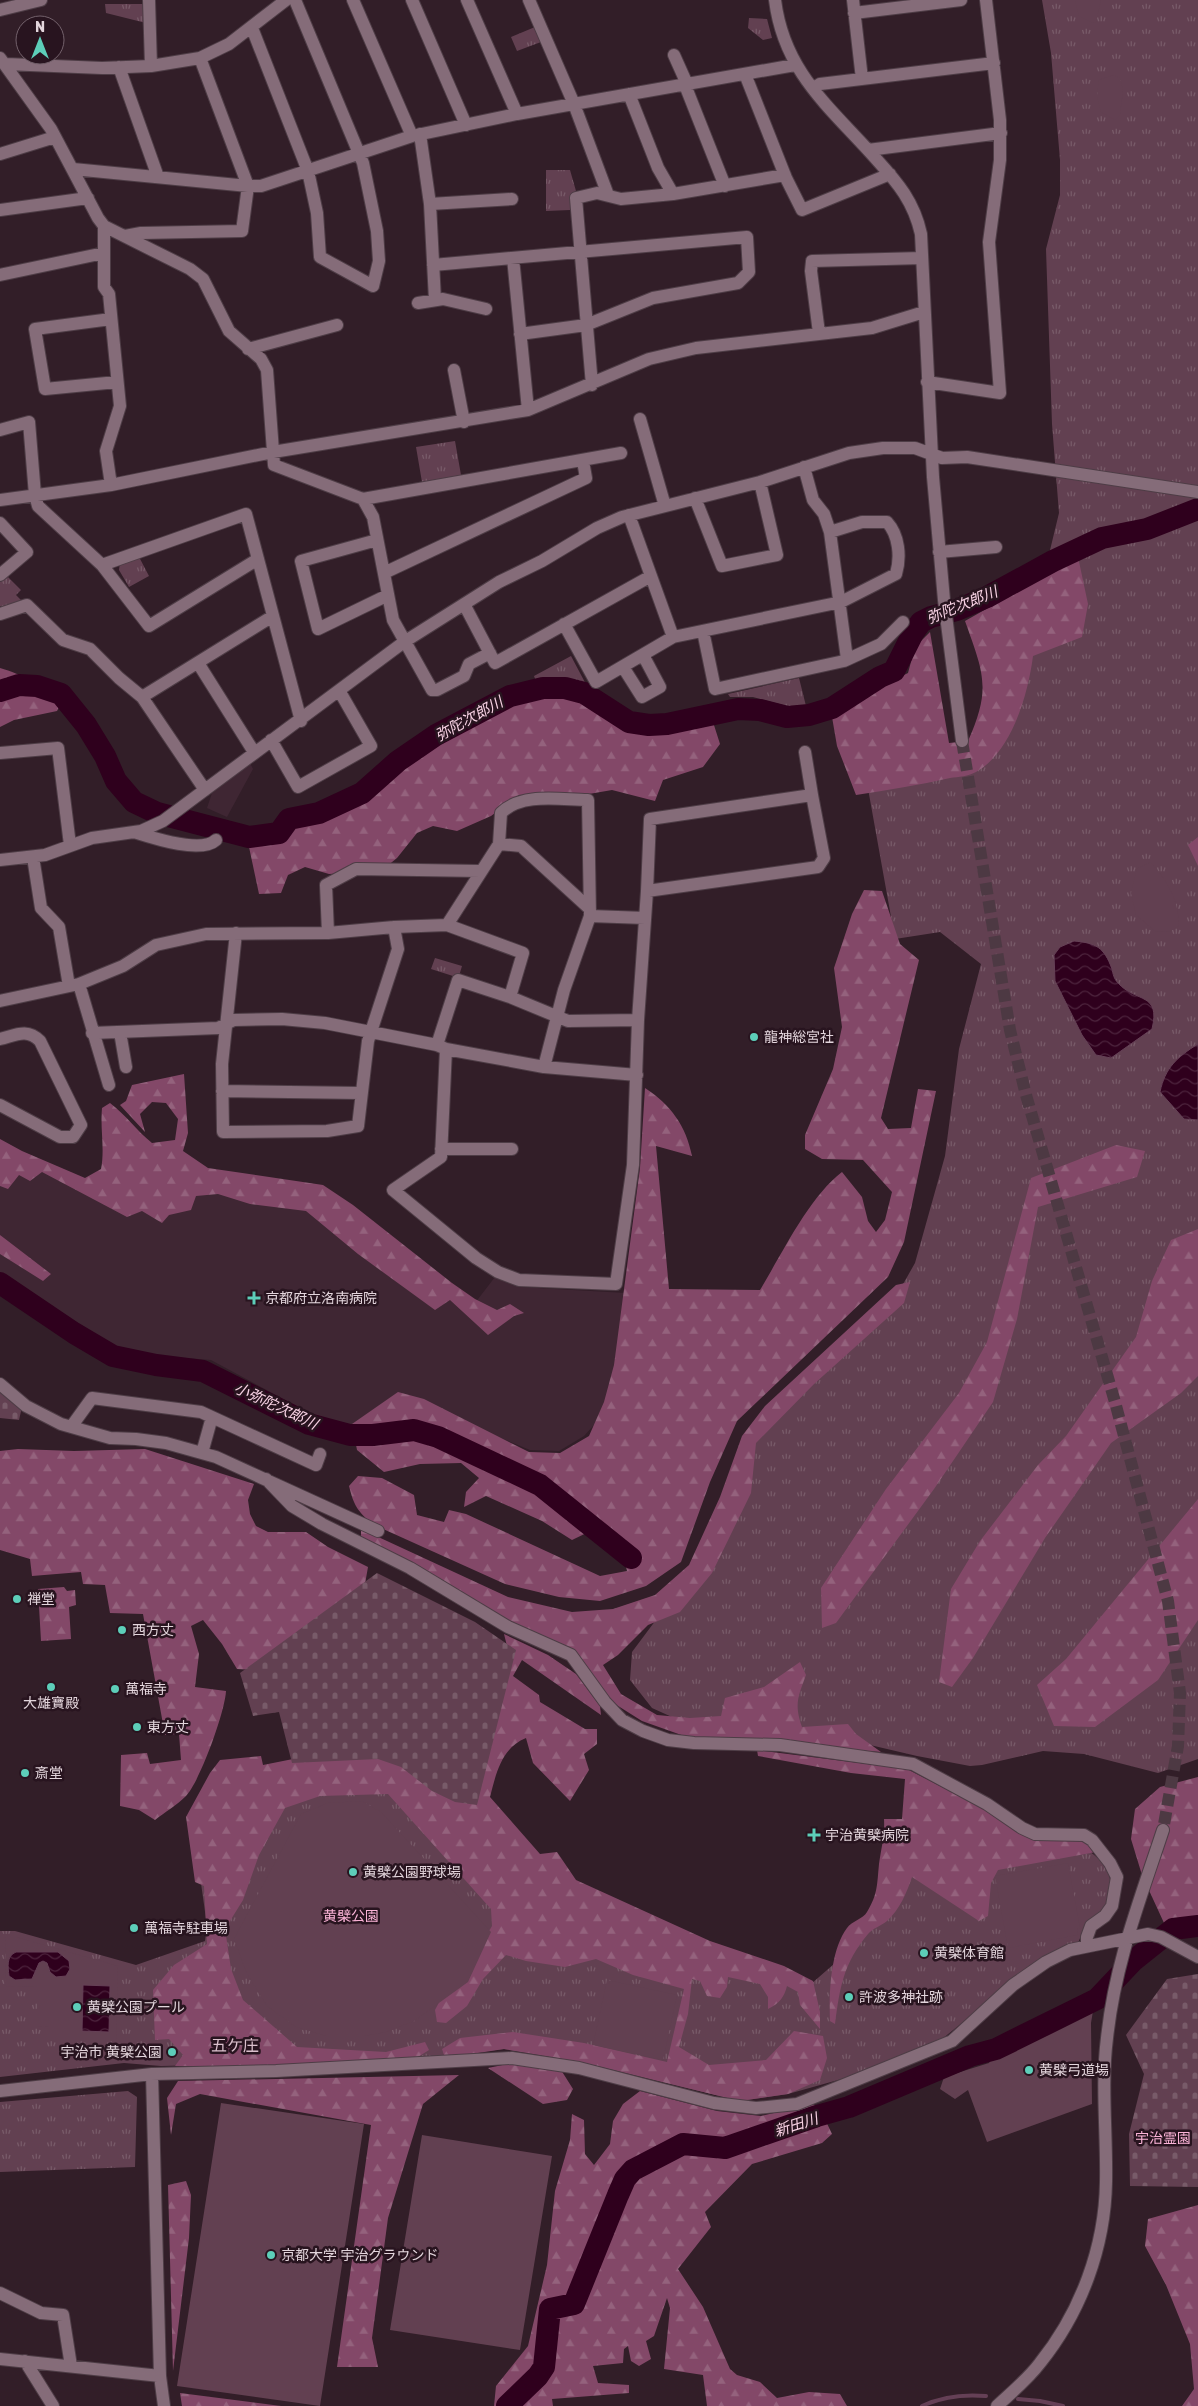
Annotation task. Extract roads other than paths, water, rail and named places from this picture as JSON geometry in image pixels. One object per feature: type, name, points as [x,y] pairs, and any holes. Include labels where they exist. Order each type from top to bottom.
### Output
[{"type":"street","points":[[0,10],[41,0]]},
{"type":"street","points":[[149,0],[151,66]]},
{"type":"street","points":[[3,61],[119,67],[151,66],[200,58],[228,44],[252,28],[285,0]]},
{"type":"street","points":[[252,28],[308,171],[317,213],[320,257],[373,286],[379,261],[377,231],[363,163],[295,0]]},
{"type":"street","points":[[353,0],[416,135],[430,204],[436,300]]},
{"type":"street","points":[[412,0],[466,125]]},
{"type":"street","points":[[467,0],[518,114]]},
{"type":"street","points":[[529,0],[574,104],[608,195]]},
{"type":"street","points":[[776,0],[780,27],[787,49],[795,65],[813,89],[908,196],[917,218],[922,258],[931,454],[939,552],[962,741]]},
{"type":"street","points":[[862,79],[854,6],[961,0]]},
{"type":"street","points":[[927,382],[1000,393],[988,242],[1000,160],[1000,133],[986,0]]},
{"type":"street","points":[[674,55],[725,186]]},
{"type":"street","points":[[125,236],[141,233],[242,231],[248,186],[200,58]]},
{"type":"street","points":[[3,61],[55,137],[104,226],[104,287],[109,294],[120,406],[106,451],[111,485]]},
{"type":"street","points":[[813,89],[820,84],[994,63]]},
{"type":"street","points":[[73,169],[261,186],[416,135],[518,114],[795,65]]},
{"type":"street","points":[[119,67],[158,177]]},
{"type":"street","points":[[745,74],[785,175],[802,210],[890,174]]},
{"type":"street","points":[[629,94],[658,168],[673,194]]},
{"type":"street","points":[[868,150],[1000,133]]},
{"type":"street","points":[[0,154],[55,137]]},
{"type":"street","points":[[592,385],[576,198],[597,193],[621,199],[673,194],[785,175]]},
{"type":"street","points":[[0,210],[88,198]]},
{"type":"street","points":[[430,204],[512,199]]},
{"type":"street","points":[[104,226],[190,269],[203,279],[228,331],[261,359],[267,370],[274,465],[286,471],[363,499],[621,453]]},
{"type":"street","points":[[434,265],[747,237],[749,272],[738,283],[653,298],[586,325],[520,334]]},
{"type":"street","points":[[0,275],[104,253]]},
{"type":"street","points":[[513,258],[528,410]]},
{"type":"street","points":[[819,333],[810,271],[812,260],[922,258]]},
{"type":"street","points":[[418,303],[443,299],[486,309]]},
{"type":"street","points":[[0,500],[111,485],[272,452],[528,410],[592,385],[649,359],[696,348],[872,328],[924,312]]},
{"type":"street","points":[[111,319],[35,329],[45,389],[117,382]]},
{"type":"street","points":[[248,349],[337,325]]},
{"type":"street","points":[[454,370],[464,422]]},
{"type":"street","points":[[640,419],[665,506]]},
{"type":"street","points":[[0,430],[29,422],[35,495],[38,506],[102,565],[149,626],[258,559]]},
{"type":"street","points":[[0,860],[33,857],[92,838],[128,834],[154,826],[192,800],[254,752],[340,692],[404,642],[499,582],[542,561],[597,528],[629,515],[760,482],[849,453],[883,448],[915,448],[942,458],[967,457],[1198,492]]},
{"type":"street","points":[[384,574],[586,478],[583,461]]},
{"type":"street","points":[[804,468],[813,500],[824,514],[830,532],[841,602],[847,659]]},
{"type":"street","points":[[695,498],[722,566],[777,555],[760,482]]},
{"type":"street","points":[[363,499],[373,517],[393,620],[432,690],[438,690],[464,676],[469,664],[490,652]]},
{"type":"street","points":[[102,565],[246,514],[300,720]]},
{"type":"street","points":[[629,515],[673,637]]},
{"type":"street","points":[[564,624],[596,682],[673,637],[841,602],[896,574],[899,563],[895,531],[887,522],[862,522],[830,532]]},
{"type":"street","points":[[0,523],[27,552],[0,575]]},
{"type":"street","points":[[378,540],[301,561],[318,629],[388,595]]},
{"type":"street","points":[[939,552],[996,547]]},
{"type":"street","points":[[464,604],[495,663],[651,576]]},
{"type":"street","points":[[0,614],[27,605],[63,640],[90,649],[118,678],[142,697],[205,790]]},
{"type":"street","points":[[142,697],[273,616]]},
{"type":"street","points":[[703,631],[715,689],[847,659],[881,644],[903,622]]},
{"type":"street","points":[[623,667],[642,698],[660,687],[643,655]]},
{"type":"street","points":[[198,663],[254,752]]},
{"type":"street","points":[[271,740],[298,787],[371,746],[340,692]]},
{"type":"street","points":[[0,752],[58,748],[70,845]]},
{"type":"street","points":[[647,892],[818,867],[824,858],[805,752]]},
{"type":"street","points":[[638,1020],[568,1020],[510,997],[458,980],[441,1047],[441,1157],[393,1190],[476,1258],[498,1272],[520,1280],[616,1284],[633,1165],[638,1020],[650,819],[812,795]]},
{"type":"street","points":[[448,925],[480,871],[500,844],[501,812],[517,802],[527,800],[588,800],[590,912],[576,951],[544,1067]]},
{"type":"street","points":[[128,834],[199,847],[211,845],[216,840]]},
{"type":"street","points":[[500,844],[521,846],[552,871],[561,883],[590,912],[645,918]]},
{"type":"street","points":[[33,857],[41,908],[59,927],[74,985],[109,1085]]},
{"type":"street","points":[[328,933],[326,885],[356,869],[480,871]]},
{"type":"street","points":[[0,1001],[74,985],[123,966],[156,945],[206,934],[328,933],[394,927],[448,925],[524,953],[510,997]]},
{"type":"street","points":[[236,933],[222,1064],[223,1132],[327,1131],[358,1126],[366,1049],[398,948],[394,927]]},
{"type":"street","points":[[92,1033],[218,1028],[234,1020],[282,1019],[325,1023],[371,1031],[544,1067],[637,1075]]},
{"type":"street","points":[[0,1039],[25,1032],[33,1034],[40,1041],[81,1125],[73,1138],[60,1137],[0,1105]]},
{"type":"street","points":[[120,1032],[126,1067]]},
{"type":"street","points":[[222,1091],[360,1093]]},
{"type":"street","points":[[442,1149],[512,1149]]},
{"type":"street","points":[[0,1384],[38,1414],[71,1427],[110,1438],[166,1443],[202,1453],[266,1479],[378,1531]]},
{"type":"street","points":[[71,1427],[92,1398],[201,1412],[316,1465],[320,1454]]},
{"type":"street","points":[[202,1453],[212,1417]]},
{"type":"street","points":[[266,1479],[292,1506],[314,1519],[410,1568],[508,1627],[572,1655],[605,1702],[622,1720],[643,1731],[668,1740],[694,1743],[780,1744],[913,1764],[987,1804],[1022,1828],[1035,1834],[1084,1835],[1092,1840],[1110,1863],[1117,1877],[1112,1906],[1105,1916],[1091,1926],[1087,1937],[1087,1946]]},
{"type":"street","points":[[997,2406],[1040,2364],[1059,2337],[1088,2280],[1098,2246],[1104,2220],[1106,2184],[1106,2040],[1126,1938],[1163,1830]]},
{"type":"street","points":[[0,2090],[152,2074],[286,2070],[512,2058],[579,2068],[714,2102],[756,2108],[797,2104],[952,2041],[1013,1985],[1046,1962],[1070,1950],[1143,1934],[1154,1934],[1198,1957]]},
{"type":"street","points":[[152,2074],[160,2376],[164,2406]]},
{"type":"street","points":[[0,2293],[41,2312],[63,2314],[71,2366]]},
{"type":"street","points":[[0,2359],[160,2376]]},
{"type":"street","points":[[25,2361],[54,2406]]},
{"type":"water","points":[[1074,941],[1094,945],[1102,951],[1118,983],[1150,1003],[1153,1009],[1152,1029],[1111,1058],[1096,1055],[1082,1035],[1055,981],[1054,955],[1060,947]]},
{"type":"water","points":[[1198,1044],[1198,1120],[1184,1119],[1160,1092],[1165,1076],[1173,1064]]},
{"type":"water","points":[[16,1952],[58,1952],[69,1961],[70,1969],[66,1976],[56,1977],[50,1972],[47,1963],[43,1961],[39,1963],[32,1979],[15,1980],[9,1976],[8,1966],[9,1959]]},
{"type":"water","points":[[83,1985],[110,1986],[109,2032],[82,2031]]},
{"type":"waterway","name":"弥陀次郎川","points":[[0,691],[19,685],[37,686],[61,694],[86,725],[105,756],[116,781],[134,802],[157,813],[249,837],[279,833],[289,819],[319,813],[362,793],[398,761],[436,735],[510,696],[543,688],[565,688],[584,693],[629,722],[649,725],[667,724],[738,709],[760,710],[787,717],[809,715],[832,708],[880,677],[894,671],[913,633],[921,622],[931,617],[957,610],[987,597],[1053,561],[1102,538],[1147,529],[1198,509]]},
{"type":"waterway","name":"小弥陀次郎川","points":[[0,1283],[74,1333],[113,1356],[156,1365],[203,1371],[309,1424],[350,1435],[373,1435],[414,1430],[438,1437],[540,1485],[631,1558]]},
{"type":"waterway","name":"新田川","points":[[507,2406],[538,2376],[544,2367],[550,2309],[574,2304],[625,2179],[633,2170],[683,2144],[725,2148],[817,2116],[849,2107],[970,2056],[996,2049],[1097,1999],[1133,1961],[1173,1929],[1198,1926]]},
{"type":"waterway","points":[[922,2406],[953,2396],[986,2396]]},
{"type":"waterway","points":[[1018,2399],[1063,2406]]},
{"type":"tunnel","points":[[962,741],[1010,1030],[1026,1095],[1115,1402],[1168,1601],[1180,1693],[1178,1746],[1163,1830]]},
{"type":"place","name":"龍神総宮社","points":[[754,1037]]},
{"type":"place","name":"京都府立洛南病院","points":[[254,1298]]},
{"type":"place","name":"禅堂","points":[[17,1599]]},
{"type":"place","name":"西方丈","points":[[122,1630]]},
{"type":"place","name":"大雄寶殿","points":[[51,1687]]},
{"type":"place","name":"萬福寺","points":[[115,1689]]},
{"type":"place","name":"東方丈","points":[[137,1727]]},
{"type":"place","name":"斎堂","points":[[25,1773]]},
{"type":"place","name":"宇治黄檗病院","points":[[814,1835]]},
{"type":"place","name":"黄檗公園野球場","points":[[353,1872]]},
{"type":"place","name":"萬福寺駐車場","points":[[134,1928]]},
{"type":"place","name":"黄檗体育館","points":[[924,1953]]},
{"type":"place","name":"許波多神社跡","points":[[849,1997]]},
{"type":"place","name":"黄檗公園プール","points":[[77,2007]]},
{"type":"place","name":"宇治市 黄檗公園","points":[[172,2052]]},
{"type":"place","name":"黄檗弓道場","points":[[1029,2070]]},
{"type":"place","name":"京都大学 宇治グラウンド","points":[[271,2255]]},
{"type":"district","name":"五ケ庄","points":[[235,2045]]},
{"type":"park label","name":"黄檗公園","points":[[351,1916]]},
{"type":"park label","name":"宇治霊園","points":[[1163,2138]]}]
